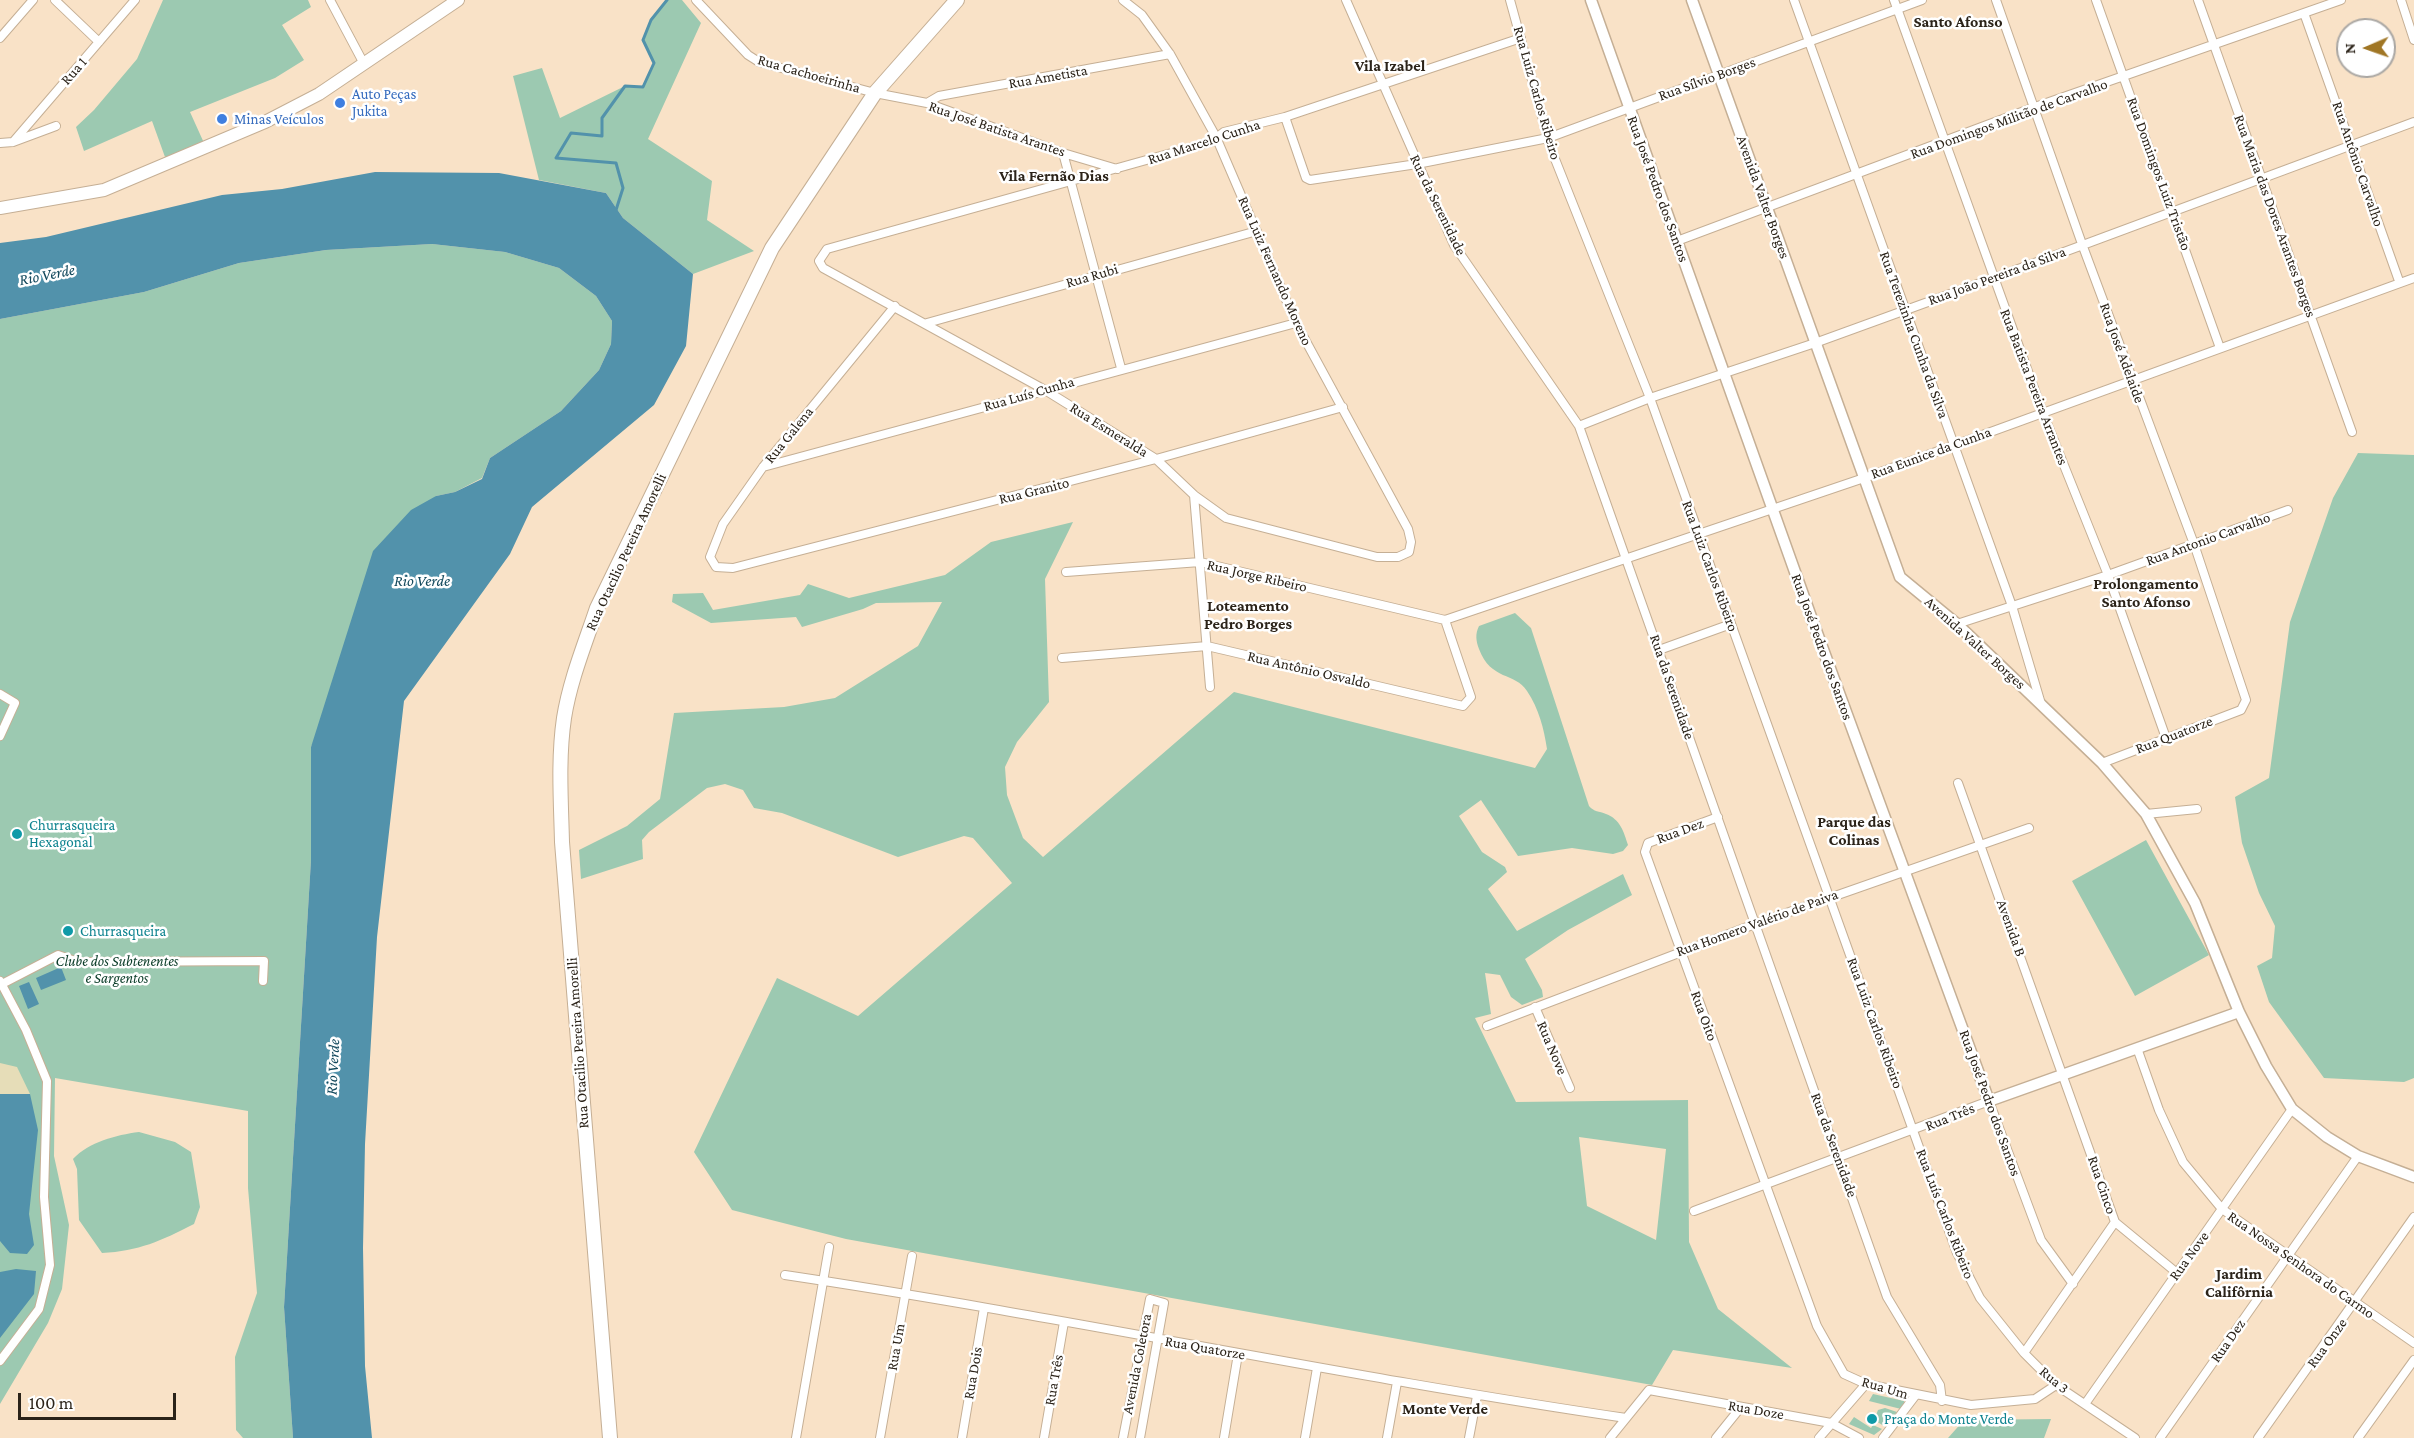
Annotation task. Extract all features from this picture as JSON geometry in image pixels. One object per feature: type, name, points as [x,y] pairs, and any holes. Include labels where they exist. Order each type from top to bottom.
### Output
[{"type":"main road","points":[[0,208],[54,200],[114,186],[265,122],[319,93],[458,0]]},
{"type":"main road","name":"Rua Otacilio Pereira Amorelli","points":[[609,1438],[562,842],[560,776],[564,718],[575,670],[597,608],[772,248],[875,93],[957,0]]},
{"type":"street","points":[[0,38],[33,0]]},
{"type":"street","points":[[55,0],[99,42]]},
{"type":"street","name":"Rua 1","points":[[13,142],[135,0]]},
{"type":"street","points":[[330,0],[363,62]]},
{"type":"street","name":"Rua Cachoeirinha","points":[[696,0],[748,56],[759,62],[875,93]]},
{"type":"street","name":"Rua Luiz Fernando Moreno","points":[[1122,0],[1142,15],[1170,54],[1216,137],[1296,323],[1408,529],[1411,542],[1409,552]]},
{"type":"street","name":"Rua da Serenidade","points":[[1346,0],[1454,245],[1579,426],[1887,1297],[1940,1385],[1941,1401]]},
{"type":"street","name":"Rua Luiz Carlos Ribeiro","points":[[1510,0],[1548,138],[1650,398],[1914,1131]]},
{"type":"street","name":"Rua José Pedro dos Santos","points":[[1591,0],[1773,509],[1989,1101],[2042,1240],[2073,1284]]},
{"type":"street","name":"Avenida Valter Borges","points":[[1692,0],[1900,576],[1957,624],[2103,763],[2146,814],[2195,903],[2239,1012],[2266,1066],[2292,1109],[2327,1137],[2358,1156],[2414,1177]]},
{"type":"street","name":"Rua Terezinha Cunha da Silva","points":[[1794,0],[2012,606],[2042,705]]},
{"type":"street","name":"Rua Sílvio Borges","points":[[1284,117],[1306,178],[1310,180],[1417,164],[1548,138],[1809,42],[1896,4],[1922,0]]},
{"type":"street","name":"Rua José Adelaide","points":[[1996,0],[2082,244],[2194,544],[2246,700],[2245,706]]},
{"type":"street","name":"Rua Domingos Luiz Tristão","points":[[2096,0],[2173,210],[2220,348]]},
{"type":"street","name":"Rua Maria das Dores Arantes Borges","points":[[2198,0],[2352,432]]},
{"type":"street","name":"Rua Domingos Militão de Carvalho","points":[[1677,241],[2035,107],[2341,0]]},
{"type":"street","points":[[2401,0],[2414,40]]},
{"type":"street","name":"Rua Batista Pereira Arrantes","points":[[1896,4],[2043,413],[2108,575],[2166,738]]},
{"type":"street","name":"Rua Antônio Carvalho","points":[[2304,13],[2399,281]]},
{"type":"street","name":"Rua Marcelo Cunha","points":[[819,261],[827,249],[1211,142],[1224,132],[1284,117],[1521,38]]},
{"type":"street","name":"Rua Ametista","points":[[927,103],[939,96],[1170,54]]},
{"type":"street","name":"Rua José Batista Arantes","points":[[875,93],[927,103],[1063,153],[1118,169]]},
{"type":"street","name":"Rua João Pereira da Silva","points":[[1579,426],[1650,398],[1815,343],[1994,278],[2173,210],[2352,147],[2414,122]]},
{"type":"street","points":[[0,143],[13,142],[56,126]]},
{"type":"street","points":[[1063,153],[1121,368]]},
{"type":"street","name":"Rua Rubi","points":[[927,324],[1096,274],[1257,231]]},
{"type":"street","name":"Rua Esmeralda","points":[[819,261],[823,268],[1045,390],[1156,459],[1194,495],[1232,521],[1363,555],[1398,557],[1409,552]]},
{"type":"street","name":"Rua Eunice da Cunha","points":[[1445,620],[1864,478],[2399,281],[2414,278]]},
{"type":"street","name":"Rua Galena","points":[[723,569],[711,563],[712,550],[723,524],[763,467],[895,306]]},
{"type":"street","name":"Rua Luís Cunha","points":[[763,467],[1121,368],[1296,323]]},
{"type":"street","name":"Rua Granito","points":[[723,569],[1156,459],[1343,407]]},
{"type":"street","points":[[1194,495],[1210,687]]},
{"type":"street","name":"Rua Antonio Carvalho","points":[[1957,624],[2108,575],[2288,510]]},
{"type":"street","name":"Rua Jorge Ribeiro","points":[[1066,572],[1200,562],[1445,620]]},
{"type":"street","name":"Rua Antônio Osvaldo","points":[[1062,658],[1207,646],[1463,706],[1471,697],[1445,620]]},
{"type":"street","points":[[1659,651],[1731,624]]},
{"type":"street","points":[[0,694],[15,703],[0,736]]},
{"type":"street","name":"Rua Quatorze","points":[[2103,763],[2241,710],[2245,706]]},
{"type":"street","name":"Avenida B","points":[[1958,783],[2063,1074]]},
{"type":"street","points":[[2146,814],[2197,809]]},
{"type":"street","name":"Rua Dez","points":[[1645,847],[1648,843],[1718,817]]},
{"type":"street","name":"Rua Homero Valério de Paiva","points":[[1486,1026],[1680,951],[1904,870],[2029,828]]},
{"type":"street","name":"Rua Oito","points":[[1645,847],[1764,1185]]},
{"type":"street","points":[[0,1361],[39,1309],[50,1264],[44,1197],[48,1081],[26,1030],[1,982],[58,955],[78,962],[264,961],[263,981]]},
{"type":"street","name":"Rua Nove","points":[[1535,1007],[1570,1088]]},
{"type":"street","name":"Rua Três","points":[[1694,1211],[1914,1131],[1989,1101],[2239,1012]]},
{"type":"street","name":"Rua Nossa Senhora do Carmo","points":[[2137,1048],[2159,1110],[2183,1162],[2222,1209],[2414,1343]]},
{"type":"street","name":"Rua Cinco","points":[[2063,1074],[2115,1222],[2177,1273]]},
{"type":"street","name":"Rua Nove","points":[[2085,1404],[2292,1109]]},
{"type":"street","name":"Rua Luís Carlos Ribeiro","points":[[1914,1131],[1957,1253],[1980,1298],[2024,1353]]},
{"type":"street","name":"Rua Dez","points":[[2160,1438],[2358,1156]]},
{"type":"street","name":"Rua Um","points":[[1764,1185],[1817,1326],[1844,1374],[1866,1384],[1916,1396],[1971,1405],[2035,1399],[2056,1385]]},
{"type":"street","name":"Rua Onze","points":[[2258,1438],[2355,1304],[2414,1217]]},
{"type":"street","points":[[2024,1353],[2115,1222]]},
{"type":"street","points":[[796,1438],[829,1247]]},
{"type":"street","name":"Rua Um","points":[[880,1438],[912,1256]]},
{"type":"street","name":"Rua Quatorze","points":[[785,1275],[905,1294],[1477,1396],[1626,1419]]},
{"type":"street","name":"Avenida Coletora","points":[[1124,1438],[1150,1299],[1164,1303],[1140,1438]]},
{"type":"street","name":"Rua Dois","points":[[962,1438],[984,1308]]},
{"type":"street","name":"Rua Três","points":[[1044,1438],[1064,1322]]},
{"type":"street","name":"Rua 3","points":[[2024,1353],[2056,1385],[2085,1404]]},
{"type":"street","points":[[1224,1438],[1238,1354]]},
{"type":"street","points":[[2358,1438],[2414,1360]]},
{"type":"street","points":[[1305,1438],[1317,1368]]},
{"type":"street","points":[[1387,1438],[1397,1382]]},
{"type":"street","points":[[1819,1438],[1866,1384]]},
{"type":"street","name":"Rua Doze","points":[[1626,1419],[1649,1390],[1831,1423],[1859,1438]]},
{"type":"street","points":[[1469,1438],[1477,1396]]},
{"type":"street","points":[[1883,1438],[1916,1396]]},
{"type":"street","points":[[2085,1404],[2135,1438]]},
{"type":"street","points":[[1716,1438],[1741,1407]]},
{"type":"street","points":[[1610,1438],[1626,1419]]},
{"type":"green space","points":[[163,0],[308,0],[311,7],[282,25],[304,60],[275,78],[190,112],[204,143],[165,157],[152,121],[84,151],[76,127],[94,110],[137,59]]},
{"type":"green space","points":[[667,0],[682,0],[701,23],[648,139],[712,181],[707,220],[754,251],[693,274],[623,218],[606,193],[539,180],[513,76],[542,68],[560,118],[625,86],[643,87],[654,63],[643,40],[651,20]]},
{"type":"green space","name":"Clube dos Subtenentes e Sargentos","points":[[432,244],[505,252],[559,268],[596,296],[612,321],[611,344],[599,370],[561,411],[490,458],[482,478],[455,492],[436,496],[311,747],[311,860],[284,1307],[293,1438],[243,1438],[236,1430],[235,1357],[257,1293],[248,1188],[248,1111],[55,1078],[54,1156],[69,1225],[62,1289],[48,1323],[0,1404],[0,319],[144,292],[239,263],[326,250]]},
{"type":"green space","points":[[2358,453],[2414,455],[2414,1078],[2404,1082],[2324,1078],[2269,1002],[2257,966],[2272,958],[2275,926],[2259,893],[2242,843],[2235,797],[2269,778],[2290,622],[2333,498]]},
{"type":"green space","points":[[1073,522],[1045,579],[1049,702],[1017,742],[1005,767],[1007,795],[1023,838],[1043,857],[1234,692],[1535,768],[1547,749],[1543,727],[1535,705],[1522,685],[1490,666],[1479,649],[1476,638],[1479,626],[1515,613],[1531,628],[1589,806],[1615,819],[1628,845],[1623,851],[1613,854],[1572,848],[1518,856],[1481,800],[1459,816],[1482,852],[1505,867],[1507,872],[1488,889],[1517,931],[1623,874],[1632,895],[1568,930],[1525,959],[1542,990],[1543,997],[1522,1005],[1511,997],[1500,975],[1485,973],[1491,1014],[1475,1018],[1516,1102],[1688,1100],[1689,1242],[1718,1309],[1792,1368],[1673,1350],[1652,1385],[846,1239],[732,1210],[694,1152],[777,978],[858,1016],[1012,883],[973,838],[964,836],[898,857],[782,813],[754,808],[743,790],[725,784],[707,788],[649,832],[642,840],[643,859],[581,879],[579,850],[627,826],[660,799],[674,713],[784,707],[835,698],[918,646],[942,602],[876,603],[802,627],[796,617],[711,623],[672,602],[673,594],[703,593],[713,610],[800,595],[808,584],[849,598],[945,575],[991,542]],"holes":[[[1579,1137],[1666,1149],[1656,1240],[1587,1206]]]},
{"type":"green space","points":[[2146,840],[2209,955],[2135,996],[2072,881]]},
{"type":"green space","points":[[139,1132],[175,1142],[191,1152],[200,1207],[194,1224],[171,1235],[139,1247],[102,1253],[79,1220],[77,1169],[73,1159],[79,1153],[103,1140]]},
{"type":"green space","points":[[1873,1394],[1904,1401],[1904,1406],[1901,1409],[1869,1401]]},
{"type":"green space","points":[[1885,1408],[1897,1412],[1884,1426],[1874,1420],[1878,1410]]},
{"type":"green space","points":[[1854,1417],[1871,1428],[1873,1425],[1882,1429],[1874,1435],[1849,1424]]},
{"type":"green space","points":[[2051,1419],[2044,1438],[1948,1438],[1964,1420]]},
{"type":"sand","points":[[0,1063],[17,1067],[30,1094],[0,1094]]},
{"type":"water","name":"Rio Verde","points":[[375,172],[499,173],[606,193],[623,218],[693,274],[686,346],[654,405],[532,507],[510,554],[404,701],[377,937],[365,1144],[363,1248],[365,1366],[372,1438],[293,1438],[284,1307],[311,860],[311,747],[373,551],[411,510],[436,496],[455,492],[482,479],[490,458],[561,411],[599,370],[611,344],[612,321],[596,296],[559,268],[505,252],[432,244],[326,250],[239,263],[144,292],[0,319],[0,243],[46,237],[222,195],[282,189]]},
{"type":"water","points":[[61,967],[66,980],[41,990],[36,978]]},
{"type":"water","points":[[29,982],[39,1004],[28,1009],[19,986]]},
{"type":"water","points":[[0,1094],[30,1094],[38,1130],[29,1214],[34,1245],[27,1254],[10,1253],[0,1241]]},
{"type":"water","points":[[16,1269],[36,1271],[34,1294],[0,1338],[0,1272]]},
{"type":"waterway","points":[[616,210],[623,188],[616,163],[556,158],[571,133],[602,136],[602,118],[625,86],[643,87],[654,63],[643,40],[651,20],[667,0]]},
{"type":"place","name":"Auto Peças Jukita","points":[[340,103]]},
{"type":"place","name":"Minas Veículos","points":[[222,119]]},
{"type":"place","name":"Churrasqueira Hexagonal","points":[[17,834]]},
{"type":"place","name":"Churrasqueira","points":[[68,931]]},
{"type":"place","name":"Praça do Monte Verde","points":[[1872,1419]]},
{"type":"district","name":"Santo Afonso","points":[[1958,22]]},
{"type":"district","name":"Vila Izabel","points":[[1390,66]]},
{"type":"district","name":"Vila Fernão Dias","points":[[1054,176]]},
{"type":"district","name":"Prolongamento Santo Afonso","points":[[2146,593]]},
{"type":"district","name":"Loteamento Pedro Borges","points":[[1248,615]]},
{"type":"district","name":"Parque das Colinas","points":[[1854,831]]},
{"type":"district","name":"Jardim Califôrnia","points":[[2239,1283]]},
{"type":"district","name":"Monte Verde","points":[[1445,1409]]}]
